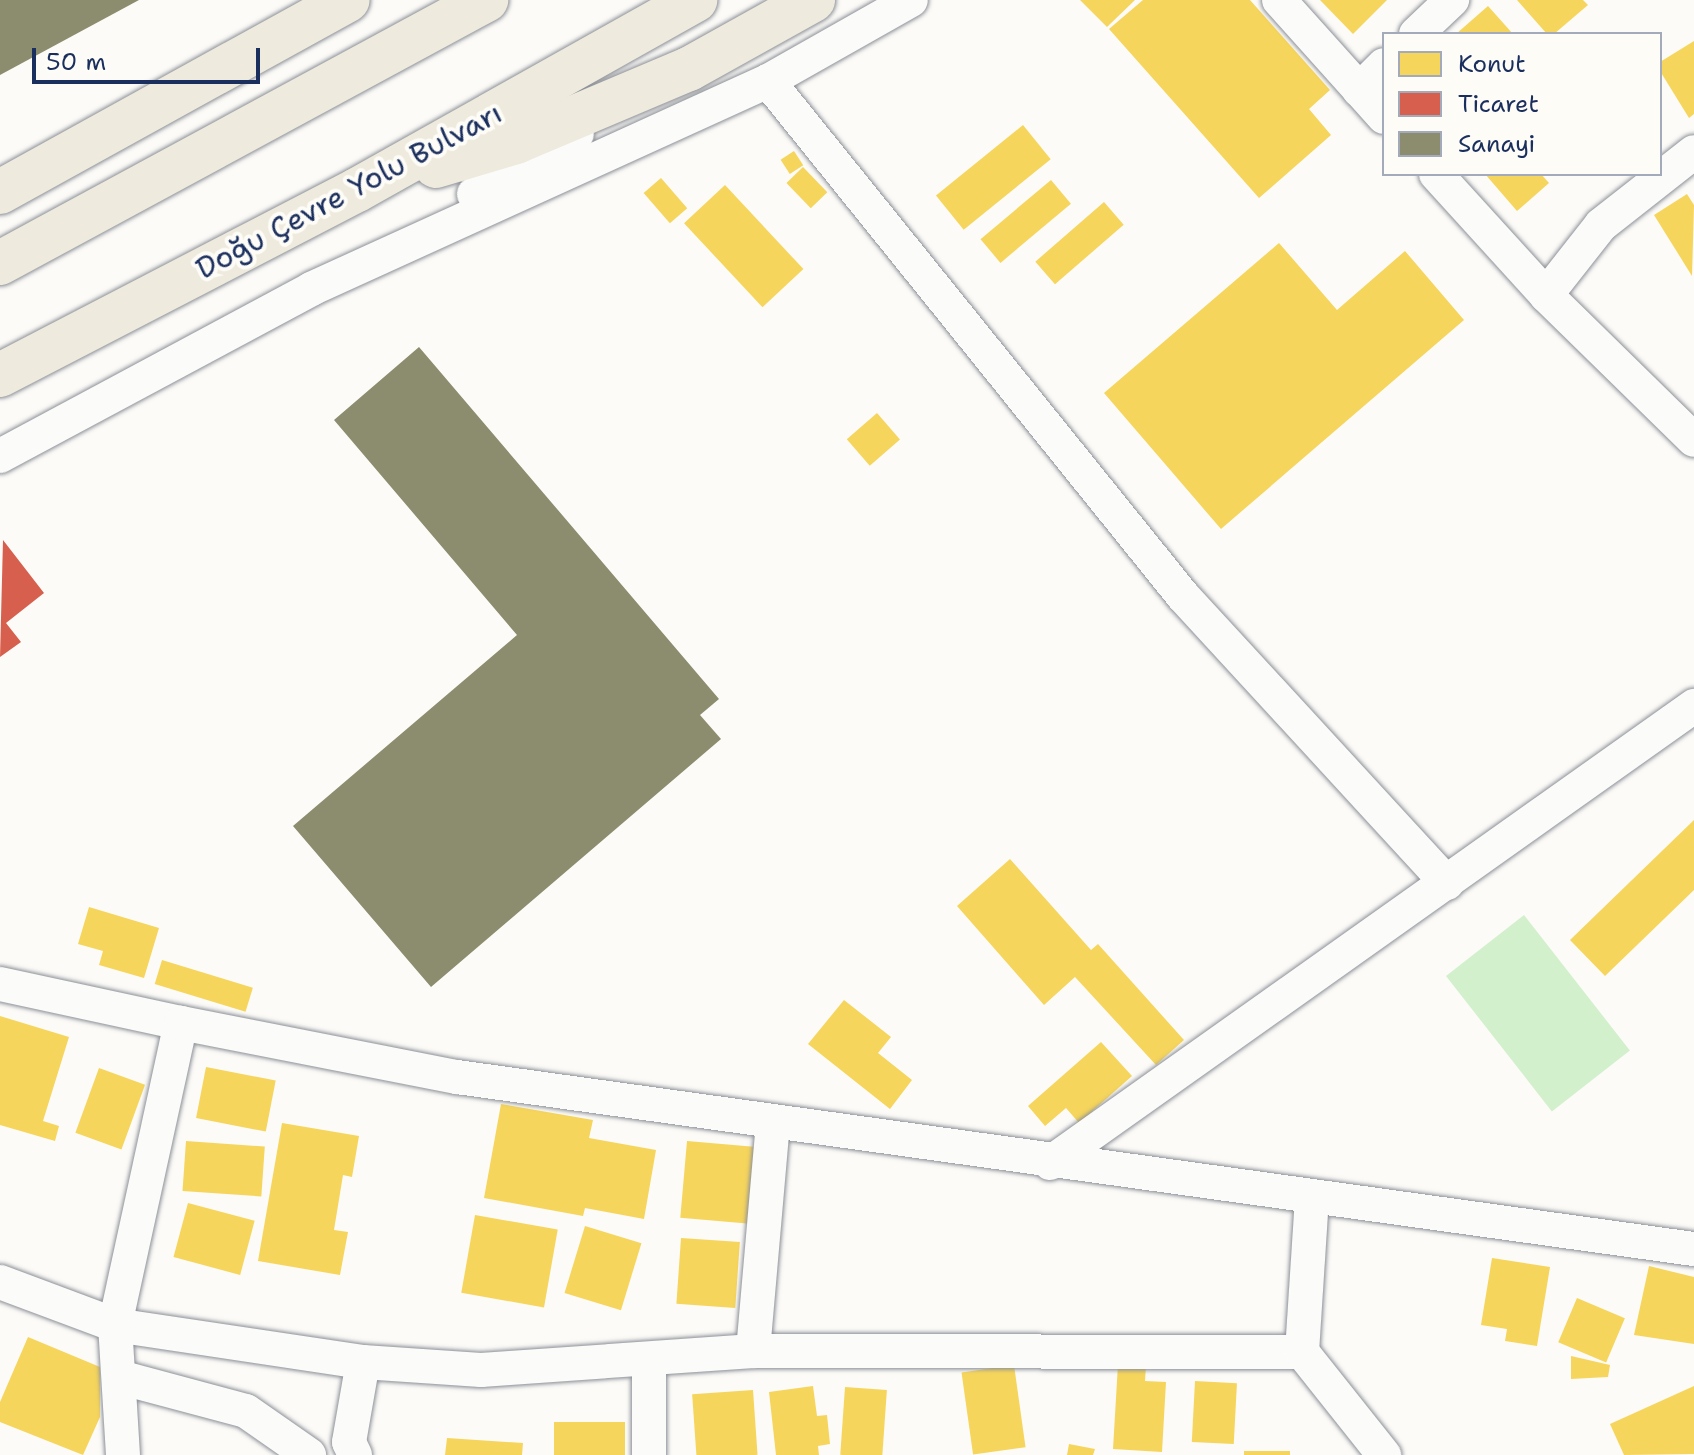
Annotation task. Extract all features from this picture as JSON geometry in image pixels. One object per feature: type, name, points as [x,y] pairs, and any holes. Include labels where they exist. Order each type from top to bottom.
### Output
[{"type":"highway","points":[[0,192],[348,0]]},
{"type":"highway","points":[[0,263],[486,0]]},
{"type":"highway","name":"Doğu Çevre Yolu Bulvarı","points":[[0,375],[357,190],[695,0]]},
{"type":"highway","points":[[357,190],[516,142],[689,69],[813,0]]},
{"type":"street","points":[[311,289],[768,81],[911,0]]},
{"type":"street","points":[[1279,0],[1382,115]]},
{"type":"street","points":[[1418,32],[1452,0]]},
{"type":"street","points":[[1359,90],[1382,67]]},
{"type":"street","points":[[0,456],[311,289],[689,69]]},
{"type":"street","points":[[768,81],[1183,596],[1447,883]]},
{"type":"street","points":[[1546,295],[1601,225],[1694,152]]},
{"type":"street","points":[[1438,176],[1546,295],[1694,440]]},
{"type":"street","points":[[1050,1163],[1694,706]]},
{"type":"street","points":[[0,984],[457,1077],[1050,1163],[1694,1249]]},
{"type":"street","points":[[123,1455],[115,1325],[181,1023]]},
{"type":"street","points":[[753,1351],[773,1123]]},
{"type":"street","points":[[1312,1198],[1302,1352],[1384,1455]]},
{"type":"street","points":[[0,1282],[115,1325],[363,1362],[481,1370],[753,1351],[1302,1352]]},
{"type":"street","points":[[649,1360],[649,1455]]},
{"type":"street","points":[[355,1455],[349,1442],[363,1362]]},
{"type":"street","points":[[119,1377],[246,1411],[309,1455]]},
{"type":"green space","points":[[1524,915],[1630,1051],[1552,1111],[1446,976]]},
{"type":"building: Konut","points":[[1080,0],[1135,0],[1107,27]]},
{"type":"building: Konut","points":[[1143,0],[1250,0],[1330,90],[1309,109],[1331,135],[1259,198],[1109,29]]},
{"type":"building: Konut","points":[[1320,0],[1387,0],[1353,34]]},
{"type":"building: Konut","points":[[1517,0],[1583,0],[1588,5],[1556,32],[1545,32]]},
{"type":"building: Konut","points":[[1488,6],[1511,32],[1458,32]]},
{"type":"building: Konut","points":[[1694,41],[1694,114],[1689,118],[1662,74],[1662,61]]},
{"type":"building: Konut","points":[[1023,125],[1051,159],[964,230],[936,195]]},
{"type":"building: Konut","points":[[794,151],[803,165],[790,174],[781,160]]},
{"type":"building: Konut","points":[[803,167],[827,192],[811,208],[786,183]]},
{"type":"building: Konut","points":[[1487,176],[1543,176],[1549,183],[1517,211]]},
{"type":"building: Konut","points":[[661,178],[687,208],[670,223],[644,193]]},
{"type":"building: Konut","points":[[1051,180],[1071,204],[1000,263],[981,239]]},
{"type":"building: Konut","points":[[725,185],[803,269],[762,307],[684,223]]},
{"type":"building: Konut","points":[[1687,194],[1694,205],[1692,276],[1654,215]]},
{"type":"building: Konut","points":[[1104,202],[1124,225],[1055,284],[1035,262]]},
{"type":"building: Konut","points":[[1279,243],[1337,310],[1405,251],[1464,320],[1221,529],[1104,393]]},
{"type":"building: Konut","points":[[877,413],[900,439],[870,466],[847,439]]},
{"type":"building: Konut","points":[[1694,820],[1694,890],[1605,976],[1570,940]]},
{"type":"building: Konut","points":[[1010,859],[1091,950],[1098,944],[1184,1040],[1156,1065],[1075,977],[1044,1005],[957,906]]},
{"type":"building: Konut","points":[[89,907],[159,928],[144,978],[99,965],[103,951],[78,944]]},
{"type":"building: Konut","points":[[162,960],[253,988],[246,1012],[155,984]]},
{"type":"building: Konut","points":[[844,1000],[891,1037],[878,1053],[912,1080],[890,1109],[808,1044]]},
{"type":"building: Konut","points":[[0,1016],[69,1037],[43,1121],[59,1126],[55,1141],[0,1125]]},
{"type":"building: Konut","points":[[1101,1042],[1132,1076],[1079,1123],[1066,1108],[1045,1126],[1028,1106]]},
{"type":"building: Konut","points":[[206,1067],[276,1081],[266,1132],[196,1118]]},
{"type":"building: Konut","points":[[99,1068],[145,1085],[121,1150],[75,1133]]},
{"type":"building: Konut","points":[[501,1104],[593,1120],[589,1138],[656,1150],[644,1219],[585,1208],[583,1216],[484,1198]]},
{"type":"building: Konut","points":[[282,1123],[359,1136],[352,1177],[343,1175],[334,1230],[348,1232],[340,1275],[258,1261]]},
{"type":"building: Konut","points":[[186,1141],[265,1147],[261,1196],[183,1191]]},
{"type":"building: Konut","points":[[687,1141],[754,1147],[747,1224],[680,1218]]},
{"type":"building: Konut","points":[[188,1203],[255,1221],[240,1275],[174,1257]]},
{"type":"building: Konut","points":[[475,1215],[558,1230],[544,1307],[461,1293]]},
{"type":"building: Konut","points":[[585,1226],[641,1243],[621,1310],[565,1293]]},
{"type":"building: Konut","points":[[681,1238],[740,1242],[735,1308],[676,1304]]},
{"type":"building: Konut","points":[[1492,1258],[1550,1267],[1537,1346],[1505,1341],[1507,1329],[1481,1325]]},
{"type":"building: Konut","points":[[1649,1266],[1694,1277],[1694,1344],[1634,1335]]},
{"type":"building: Konut","points":[[1577,1298],[1625,1318],[1606,1363],[1558,1342]]},
{"type":"building: Konut","points":[[28,1337],[100,1367],[100,1417],[83,1455],[0,1422],[0,1402]]},
{"type":"building: Konut","points":[[1571,1356],[1610,1365],[1608,1377],[1571,1379]]},
{"type":"building: Konut","points":[[1118,1364],[1146,1365],[1145,1381],[1166,1382],[1162,1452],[1113,1449]]},
{"type":"building: Konut","points":[[1014,1365],[1026,1447],[973,1455],[962,1372]]},
{"type":"building: Konut","points":[[1195,1381],[1237,1383],[1234,1444],[1192,1442]]},
{"type":"building: Konut","points":[[813,1386],[817,1416],[827,1415],[830,1444],[818,1446],[819,1455],[776,1455],[769,1392]]},
{"type":"building: Konut","points":[[1694,1386],[1694,1454],[1624,1455],[1610,1424]]},
{"type":"building: Konut","points":[[845,1387],[887,1390],[882,1455],[840,1455]]},
{"type":"building: Konut","points":[[753,1390],[758,1455],[696,1455],[692,1394]]},
{"type":"building: Konut","points":[[554,1422],[625,1422],[625,1455],[554,1455]]},
{"type":"building: Konut","points":[[447,1438],[523,1443],[522,1455],[445,1455]]},
{"type":"building: Konut","points":[[1069,1444],[1095,1449],[1093,1455],[1067,1455]]},
{"type":"building: Konut","points":[[1244,1451],[1290,1451],[1290,1455],[1244,1455]]},
{"type":"building: Ticaret","points":[[3,540],[44,593],[6,623],[21,642],[0,657]]},
{"type":"building: Sanayi","points":[[0,0],[139,0],[0,75]]},
{"type":"building: Sanayi","points":[[419,347],[719,699],[700,715],[721,739],[431,987],[293,826],[517,635],[334,420]]}]
